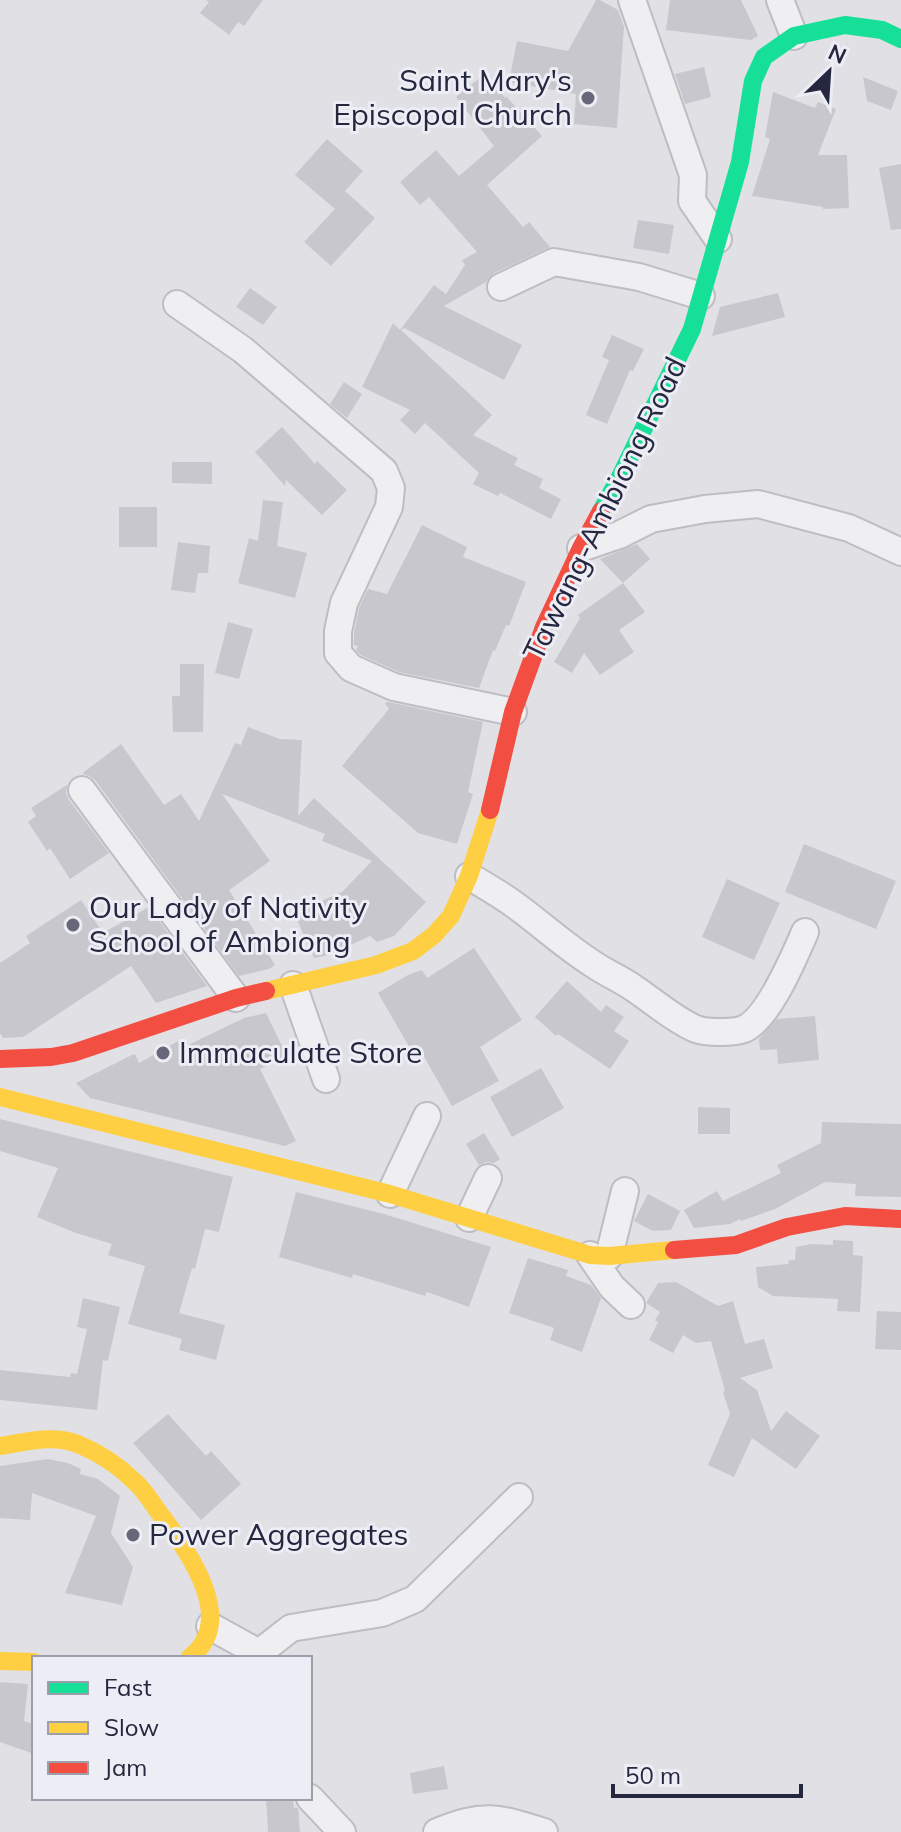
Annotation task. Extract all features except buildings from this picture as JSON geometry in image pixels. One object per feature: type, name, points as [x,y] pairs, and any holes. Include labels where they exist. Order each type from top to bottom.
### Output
[{"type":"main road","name":"Tawang-Ambiong Road","points":[[0,1059],[73,1053],[236,998],[376,965],[413,951],[434,935],[451,916],[469,876],[494,798],[513,712],[544,627],[692,329],[740,162],[753,81],[764,57],[794,36],[845,25],[882,30],[901,39]]},
{"type":"main road","points":[[0,1097],[390,1194],[600,1256],[736,1245],[787,1227],[845,1216],[901,1219]]},
{"type":"main road","points":[[0,1446],[48,1438],[75,1443],[106,1458],[136,1482],[202,1579],[209,1604],[210,1626],[207,1639],[192,1656]]},
{"type":"main road","points":[[0,1661],[32,1662]]},
{"type":"street","points":[[632,0],[693,175],[692,201],[718,239]]},
{"type":"street","points":[[780,0],[794,36]]},
{"type":"street","points":[[501,287],[554,262],[639,277],[701,296]]},
{"type":"street","points":[[177,304],[243,350],[384,471],[391,488],[389,507],[344,603],[338,631],[338,653],[351,668],[394,687],[513,712]]},
{"type":"street","points":[[581,548],[619,535],[651,519],[705,509],[758,504],[849,528],[901,552]]},
{"type":"street","points":[[82,790],[236,998]]},
{"type":"street","points":[[469,876],[515,905],[592,964],[696,1029],[714,1032],[743,1029],[757,1020],[790,966],[805,932]]},
{"type":"street","points":[[293,985],[326,1079]]},
{"type":"street","points":[[390,1194],[427,1116]]},
{"type":"street","points":[[469,1218],[488,1178]]},
{"type":"street","points":[[625,1191],[600,1256],[612,1287],[631,1305]]},
{"type":"street","points":[[210,1626],[261,1656],[291,1628],[382,1613],[415,1599],[519,1497]]},
{"type":"street","points":[[312,1800],[342,1832]]},
{"type":"street","points":[[437,1832],[463,1821],[485,1818],[513,1822],[544,1832]]},
{"type":"traffic: fast","points":[[601,511],[692,329],[740,162],[753,81],[764,57],[794,36],[845,25],[882,30],[901,39]]},
{"type":"traffic: slow","points":[[266,991],[376,965],[413,951],[434,935],[451,916],[469,876],[490,810]]},
{"type":"traffic: slow","points":[[0,1097],[390,1194],[590,1255],[674,1250]]},
{"type":"traffic: slow","points":[[0,1446],[49,1439],[78,1444],[101,1455],[142,1489],[186,1551],[205,1588],[209,1626],[203,1643],[191,1656]]},
{"type":"traffic: slow","points":[[0,1661],[32,1662]]},
{"type":"traffic: jam","points":[[490,810],[513,712],[544,627],[601,511]]},
{"type":"traffic: jam","points":[[0,1059],[73,1053],[236,998],[266,991]]},
{"type":"traffic: jam","points":[[674,1250],[736,1245],[787,1227],[845,1216],[901,1219]]},
{"type":"place","name":"Saint Mary's Episcopal Church","points":[[588,98]]},
{"type":"place","name":"Our Lady of Nativity School of Ambiong","points":[[73,925]]},
{"type":"place","name":"Immaculate Store","points":[[163,1053]]},
{"type":"place","name":"Power Aggregates","points":[[133,1535]]}]
